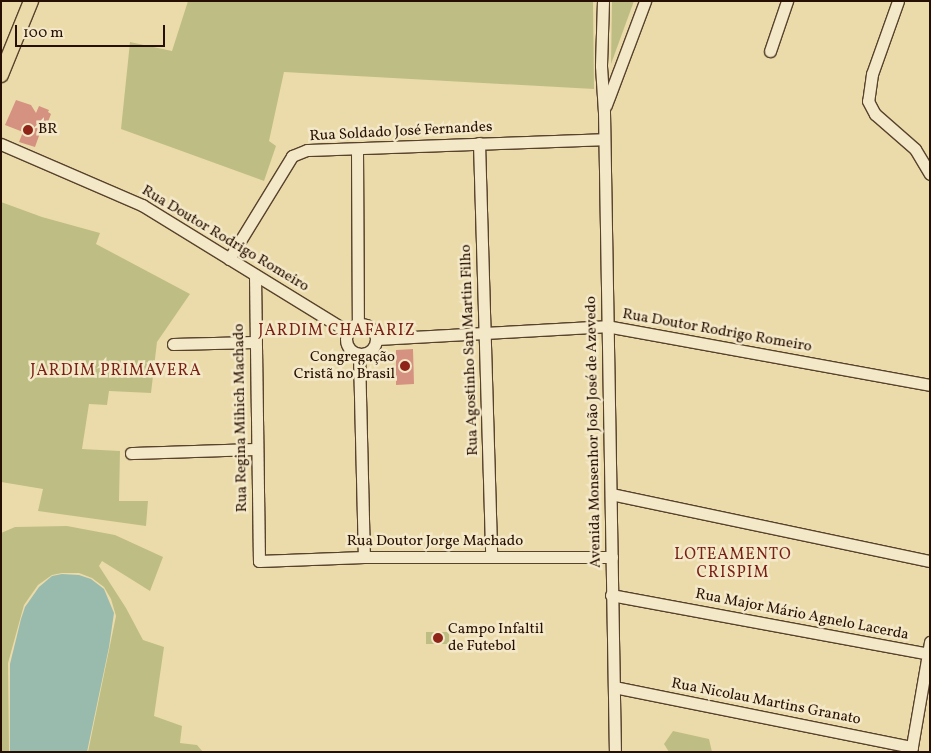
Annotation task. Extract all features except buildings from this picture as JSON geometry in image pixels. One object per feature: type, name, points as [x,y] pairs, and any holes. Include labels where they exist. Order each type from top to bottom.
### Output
[{"type":"main road","points":[[1,75],[30,1]]},
{"type":"street","name":"Avenida Monsenhor João José de Azevedo","points":[[603,1],[601,66],[604,112],[606,326],[615,752]]},
{"type":"street","points":[[604,112],[645,1]]},
{"type":"street","points":[[770,51],[787,1]]},
{"type":"street","points":[[898,1],[872,74],[868,101],[875,114],[915,149],[930,174]]},
{"type":"street","points":[[601,66],[618,71]]},
{"type":"street","name":"Rua Soldado José Fernandes","points":[[229,259],[292,156],[307,150],[604,139]]},
{"type":"street","name":"Rua Agostinho San Martin Filho","points":[[479,143],[491,557]]},
{"type":"street","name":"Rua Doutor Rodrigo Romeiro","points":[[1,144],[142,205],[347,331]]},
{"type":"street","points":[[357,149],[358,324]]},
{"type":"street","name":"Rua Regina Mihich Machado","points":[[255,275],[254,342],[259,561]]},
{"type":"street","points":[[358,324],[367,324],[374,330],[377,339],[374,348],[368,353],[359,355],[352,352],[347,346],[345,338],[347,331],[358,324]]},
{"type":"street","name":"Rua Doutor Rodrigo Romeiro","points":[[377,339],[606,326],[930,385]]},
{"type":"street","points":[[173,344],[254,342]]},
{"type":"street","points":[[359,355],[364,557]]},
{"type":"street","points":[[131,454],[257,449]]},
{"type":"street","points":[[611,494],[930,560]]},
{"type":"street","name":"Rua Doutor Jorge Machado","points":[[259,561],[364,557],[612,557]]},
{"type":"street","name":"Rua Major Mário Agnelo Lacerda","points":[[611,595],[929,648]]},
{"type":"street","points":[[911,749],[929,648]]},
{"type":"street","name":"Rua Nicolau Martins Granato","points":[[614,687],[911,749]]},
{"type":"green space","points":[[188,1],[593,1],[594,89],[284,72],[269,141],[276,146],[264,181],[121,129],[130,42],[172,51]]},
{"type":"green space","points":[[612,1],[634,1],[611,64]]},
{"type":"green space","points":[[1,202],[42,217],[100,233],[96,244],[190,294],[157,342],[151,393],[109,391],[107,405],[89,404],[82,449],[120,451],[119,501],[148,501],[146,526],[38,511],[43,489],[1,482]]},
{"type":"green space","points":[[67,526],[115,535],[163,557],[150,591],[102,561],[99,566],[126,608],[143,640],[164,647],[154,716],[182,726],[180,743],[197,745],[203,752],[88,752],[116,616],[111,599],[104,587],[92,578],[79,573],[62,573],[52,575],[38,585],[24,605],[8,663],[9,751],[1,752],[1,533],[15,527]]},
{"type":"green space","name":"Campo Infaltil de Futebol","points":[[426,632],[449,632],[449,644],[426,644]]},
{"type":"green space","points":[[673,731],[709,739],[712,752],[669,752],[664,744]]},
{"type":"shaded area","points":[[62,574],[79,575],[91,579],[104,589],[114,613],[109,647],[87,752],[10,752],[10,664],[21,619],[25,607],[39,587],[52,576]]},
{"type":"place","name":"BR","points":[[28,130]]},
{"type":"place","name":"Congregação Cristã no Brasil","points":[[405,366]]},
{"type":"place","name":"Campo Infaltil de Futebol","points":[[438,638]]},
{"type":"district","name":"JARDIM CHAFARIZ","points":[[337,331]]},
{"type":"district","name":"JARDIM PRIMAVERA","points":[[116,371]]},
{"type":"district","name":"LOTEAMENTO CRISPIM","points":[[733,564]]}]
